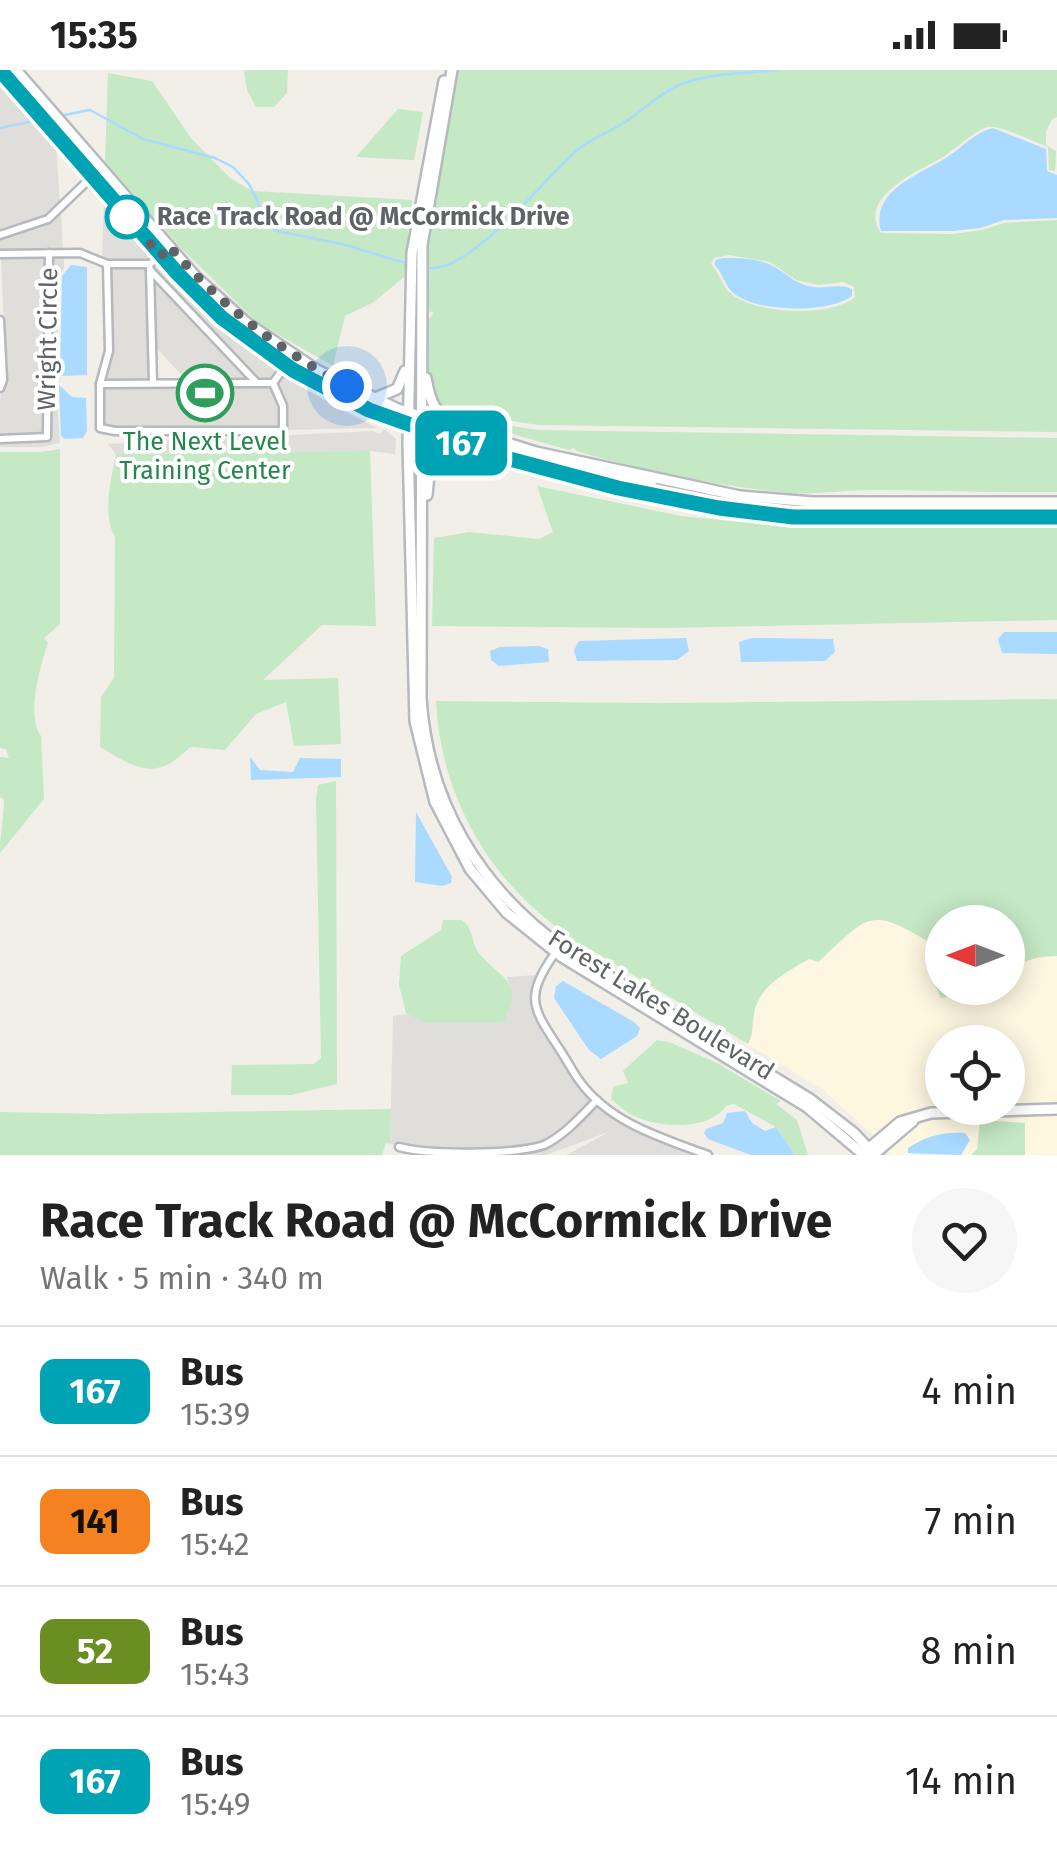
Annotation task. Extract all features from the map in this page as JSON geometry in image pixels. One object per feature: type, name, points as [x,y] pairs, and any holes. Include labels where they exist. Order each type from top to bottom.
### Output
[{"type":"main road","points":[[0,70],[161,256],[222,318],[286,366],[336,394],[582,463],[740,496],[794,501],[1057,502]]},
{"type":"main road","points":[[16,70],[196,277],[258,331],[317,370],[413,418]]},
{"type":"main road","points":[[426,312],[417,304],[414,246],[449,70]]},
{"type":"main road","name":"Forest Lakes Boulevard","points":[[449,70],[425,217],[426,312],[413,418],[420,429],[423,718],[431,762],[454,824],[497,890],[531,924],[566,950],[810,1099],[868,1154]]},
{"type":"main road","name":"Forest Lakes Boulevard","points":[[414,246],[410,319],[413,700],[426,778],[446,827],[470,868],[507,913],[555,953],[808,1107],[868,1154]]},
{"type":"main road","points":[[399,310],[411,296]]},
{"type":"main road","points":[[374,398],[392,393],[404,380],[410,319]]},
{"type":"main road","points":[[422,365],[430,399],[445,417],[543,448],[559,457]]},
{"type":"main road","points":[[420,429],[556,472],[656,496],[773,516],[1057,517]]},
{"type":"main road","points":[[421,612],[429,459],[441,445],[472,448]]},
{"type":"main road","points":[[572,451],[582,463]]},
{"type":"main road","points":[[556,472],[567,466],[642,484],[655,480]]},
{"type":"main road","points":[[868,1154],[916,1119],[931,1113],[1057,1109]]},
{"type":"street","points":[[0,234],[48,220],[101,168]]},
{"type":"street","points":[[152,383],[150,267],[169,246]]},
{"type":"street","name":"Wright Circle","points":[[0,254],[80,253],[107,264],[150,267]]},
{"type":"street","name":"Wright Circle","points":[[0,440],[47,437],[49,254]]},
{"type":"street","points":[[107,264],[108,351],[100,384],[100,428],[283,431],[283,406],[273,383]]},
{"type":"street","points":[[150,267],[256,382]]},
{"type":"street","name":"Wright Circle","points":[[0,320],[0,388]]},
{"type":"street","points":[[273,383],[286,366]]},
{"type":"street","points":[[100,384],[273,383]]},
{"type":"street","points":[[555,953],[535,986],[534,1006],[582,1084],[632,1125],[708,1155]]},
{"type":"street","points":[[399,1147],[425,1154],[530,1151],[570,1127],[598,1100]]},
{"type":"shaded area","points":[[0,79],[56,142],[60,206],[46,217],[0,231]]},
{"type":"shaded area","points":[[104,198],[155,257],[149,261],[102,258]]},
{"type":"shaded area","points":[[61,214],[63,250],[0,251],[0,238],[38,228]]},
{"type":"shaded area","points":[[53,256],[64,256],[57,317],[60,443],[0,447],[0,442],[51,437]]},
{"type":"shaded area","points":[[1,257],[46,257],[44,434],[0,436],[0,399],[6,380]]},
{"type":"shaded area","points":[[159,262],[231,333],[279,369],[271,380],[257,378],[154,269]]},
{"type":"shaded area","points":[[110,267],[147,267],[149,381],[105,381],[112,351]]},
{"type":"shaded area","points":[[154,278],[249,379],[185,379],[155,346]]},
{"type":"shaded area","points":[[285,373],[333,406],[378,428],[286,430],[286,406],[277,383]]},
{"type":"shaded area","points":[[271,386],[280,407],[280,428],[104,426],[104,387]]},
{"type":"shaded area","points":[[384,429],[396,439],[395,454],[370,451],[116,454],[108,444],[373,431],[380,434]]},
{"type":"shaded area","points":[[874,918],[893,921],[925,939],[925,1005],[1025,1005],[1025,960],[1057,956],[1057,1106],[1025,1106],[1025,1025],[925,1025],[925,1113],[876,1138],[823,1090],[748,1044],[754,1010],[767,987],[783,973],[810,959],[819,962],[859,925]]},
{"type":"shaded area","points":[[536,975],[531,986],[531,1007],[579,1086],[594,1100],[568,1125],[529,1148],[509,1151],[390,1144],[393,1016],[409,1014],[427,1023],[508,1015],[511,996],[507,977]]},
{"type":"shaded area","points":[[597,1105],[630,1127],[699,1155],[566,1155],[611,1131],[546,1155],[523,1155],[549,1146]]},
{"type":"shaded area","points":[[1057,1112],[1057,1155],[1025,1155],[1025,1113]]},
{"type":"shaded area","points":[[925,1119],[925,1125],[1019,1125],[980,1137],[971,1155],[961,1155],[966,1148],[965,1133],[942,1134],[909,1155],[890,1155],[885,1148]]},
{"type":"green space","points":[[288,70],[287,93],[274,107],[256,107],[247,90],[244,71]]},
{"type":"green space","points":[[456,70],[1057,70],[1057,117],[1046,132],[1046,145],[1056,151],[1055,171],[1049,170],[1048,147],[988,127],[894,187],[877,208],[876,220],[881,233],[953,234],[1004,223],[1057,220],[1057,432],[539,425],[504,420],[496,430],[450,416],[441,409],[431,387],[427,321],[434,313],[426,310],[426,279],[439,159]],"holes":[[[729,255],[770,262],[796,280],[818,285],[843,282],[854,287],[855,297],[843,304],[810,311],[754,305],[728,291],[711,264],[714,258]]]},
{"type":"green space","points":[[108,73],[152,81],[191,138],[230,178],[252,191],[412,200],[404,277],[374,302],[345,316],[333,366],[258,323],[182,249],[105,162]]},
{"type":"green space","points":[[398,109],[423,112],[414,160],[356,157]]},
{"type":"green space","points":[[506,425],[538,430],[1057,438],[1057,492],[803,493],[754,489],[677,476],[575,448],[569,450],[502,431]]},
{"type":"green space","points":[[60,449],[60,624],[44,638],[48,643],[35,704],[44,799],[0,853],[4,799],[0,797],[0,757],[9,758],[6,749],[0,748],[0,452]]},
{"type":"green space","points":[[370,451],[376,626],[322,625],[263,680],[338,678],[341,744],[294,746],[286,702],[256,714],[225,750],[190,747],[167,765],[156,768],[136,766],[100,747],[101,697],[114,678],[115,537],[108,507],[116,454]]},
{"type":"green space","points":[[537,486],[681,516],[789,527],[1057,525],[1057,620],[664,628],[432,626],[434,538],[469,532],[539,539],[553,532]]},
{"type":"green space","points":[[1057,699],[1057,956],[1025,962],[1025,905],[925,905],[925,940],[895,924],[871,921],[860,925],[818,962],[809,959],[783,975],[761,995],[748,1044],[572,940],[507,880],[470,826],[446,766],[436,701]]},
{"type":"green space","points":[[336,781],[337,1084],[291,1095],[231,1095],[232,1065],[314,1064],[321,1058],[316,799],[318,785]]},
{"type":"green space","points":[[443,920],[466,923],[482,957],[510,986],[510,1008],[502,1023],[426,1023],[406,1013],[399,985],[401,956],[441,930]]},
{"type":"green space","points":[[657,1040],[717,1063],[781,1101],[776,1104],[797,1120],[808,1155],[795,1155],[776,1127],[734,1104],[707,1120],[681,1125],[641,1119],[625,1111],[611,1099],[613,1087],[628,1083],[623,1071]]},
{"type":"green space","points":[[391,1109],[390,1144],[386,1143],[382,1155],[0,1155],[0,1112]]},
{"type":"green space","points":[[979,1125],[1025,1125],[1025,1155],[971,1155],[977,1149]]},
{"type":"water","points":[[993,128],[1046,149],[1047,171],[1057,175],[1057,218],[1004,220],[953,231],[881,231],[883,205],[899,185]]},
{"type":"water","points":[[722,258],[772,265],[802,284],[847,287],[852,289],[852,296],[809,308],[756,304],[731,291],[714,264]]},
{"type":"water","points":[[71,265],[87,267],[87,375],[60,376],[62,276]]},
{"type":"water","points":[[59,385],[72,397],[86,398],[87,431],[83,438],[61,436]]},
{"type":"water","points":[[1004,632],[1057,632],[1057,654],[1002,653],[998,639]]},
{"type":"water","points":[[686,638],[689,651],[677,660],[577,661],[574,650],[579,641]]},
{"type":"water","points":[[752,638],[833,639],[835,652],[825,661],[741,662],[739,642]]},
{"type":"water","points":[[500,647],[548,649],[549,662],[499,666],[491,660],[490,651]]},
{"type":"water","points":[[250,757],[260,770],[293,772],[300,758],[341,759],[341,777],[251,780]]},
{"type":"water","points":[[416,812],[452,877],[451,883],[442,886],[415,882]]},
{"type":"water","points":[[563,981],[634,1022],[640,1028],[637,1036],[601,1059],[589,1050],[554,998],[556,986]]},
{"type":"water","points":[[745,1111],[752,1123],[765,1131],[776,1127],[795,1155],[751,1155],[708,1139],[704,1133],[723,1123],[727,1113]]},
{"type":"water","points":[[965,1133],[970,1140],[961,1155],[908,1153],[908,1148],[928,1138]]},
{"type":"waterway","points":[[430,268],[447,265],[486,240],[576,151],[672,89],[715,76],[777,70]]},
{"type":"waterway","points":[[64,115],[90,110],[143,139],[215,158],[233,167],[249,184],[268,224],[277,231],[346,245],[405,263]]},
{"type":"waterway","points":[[0,128],[34,121]]},
{"type":"bus line","name":"167","points":[[0,70],[178,274],[222,318],[293,370],[369,410],[502,457],[618,488],[747,513],[844,518],[1057,517]]},
{"type":"place","name":"Race Track Road @ McCormick Drive","points":[[127,217]]},
{"type":"place","name":"The Next Level Training Center","points":[[205,393]]},
{"type":"route","points":[[127,217],[161,256],[169,246],[196,277],[268,339],[347,386]]}]
